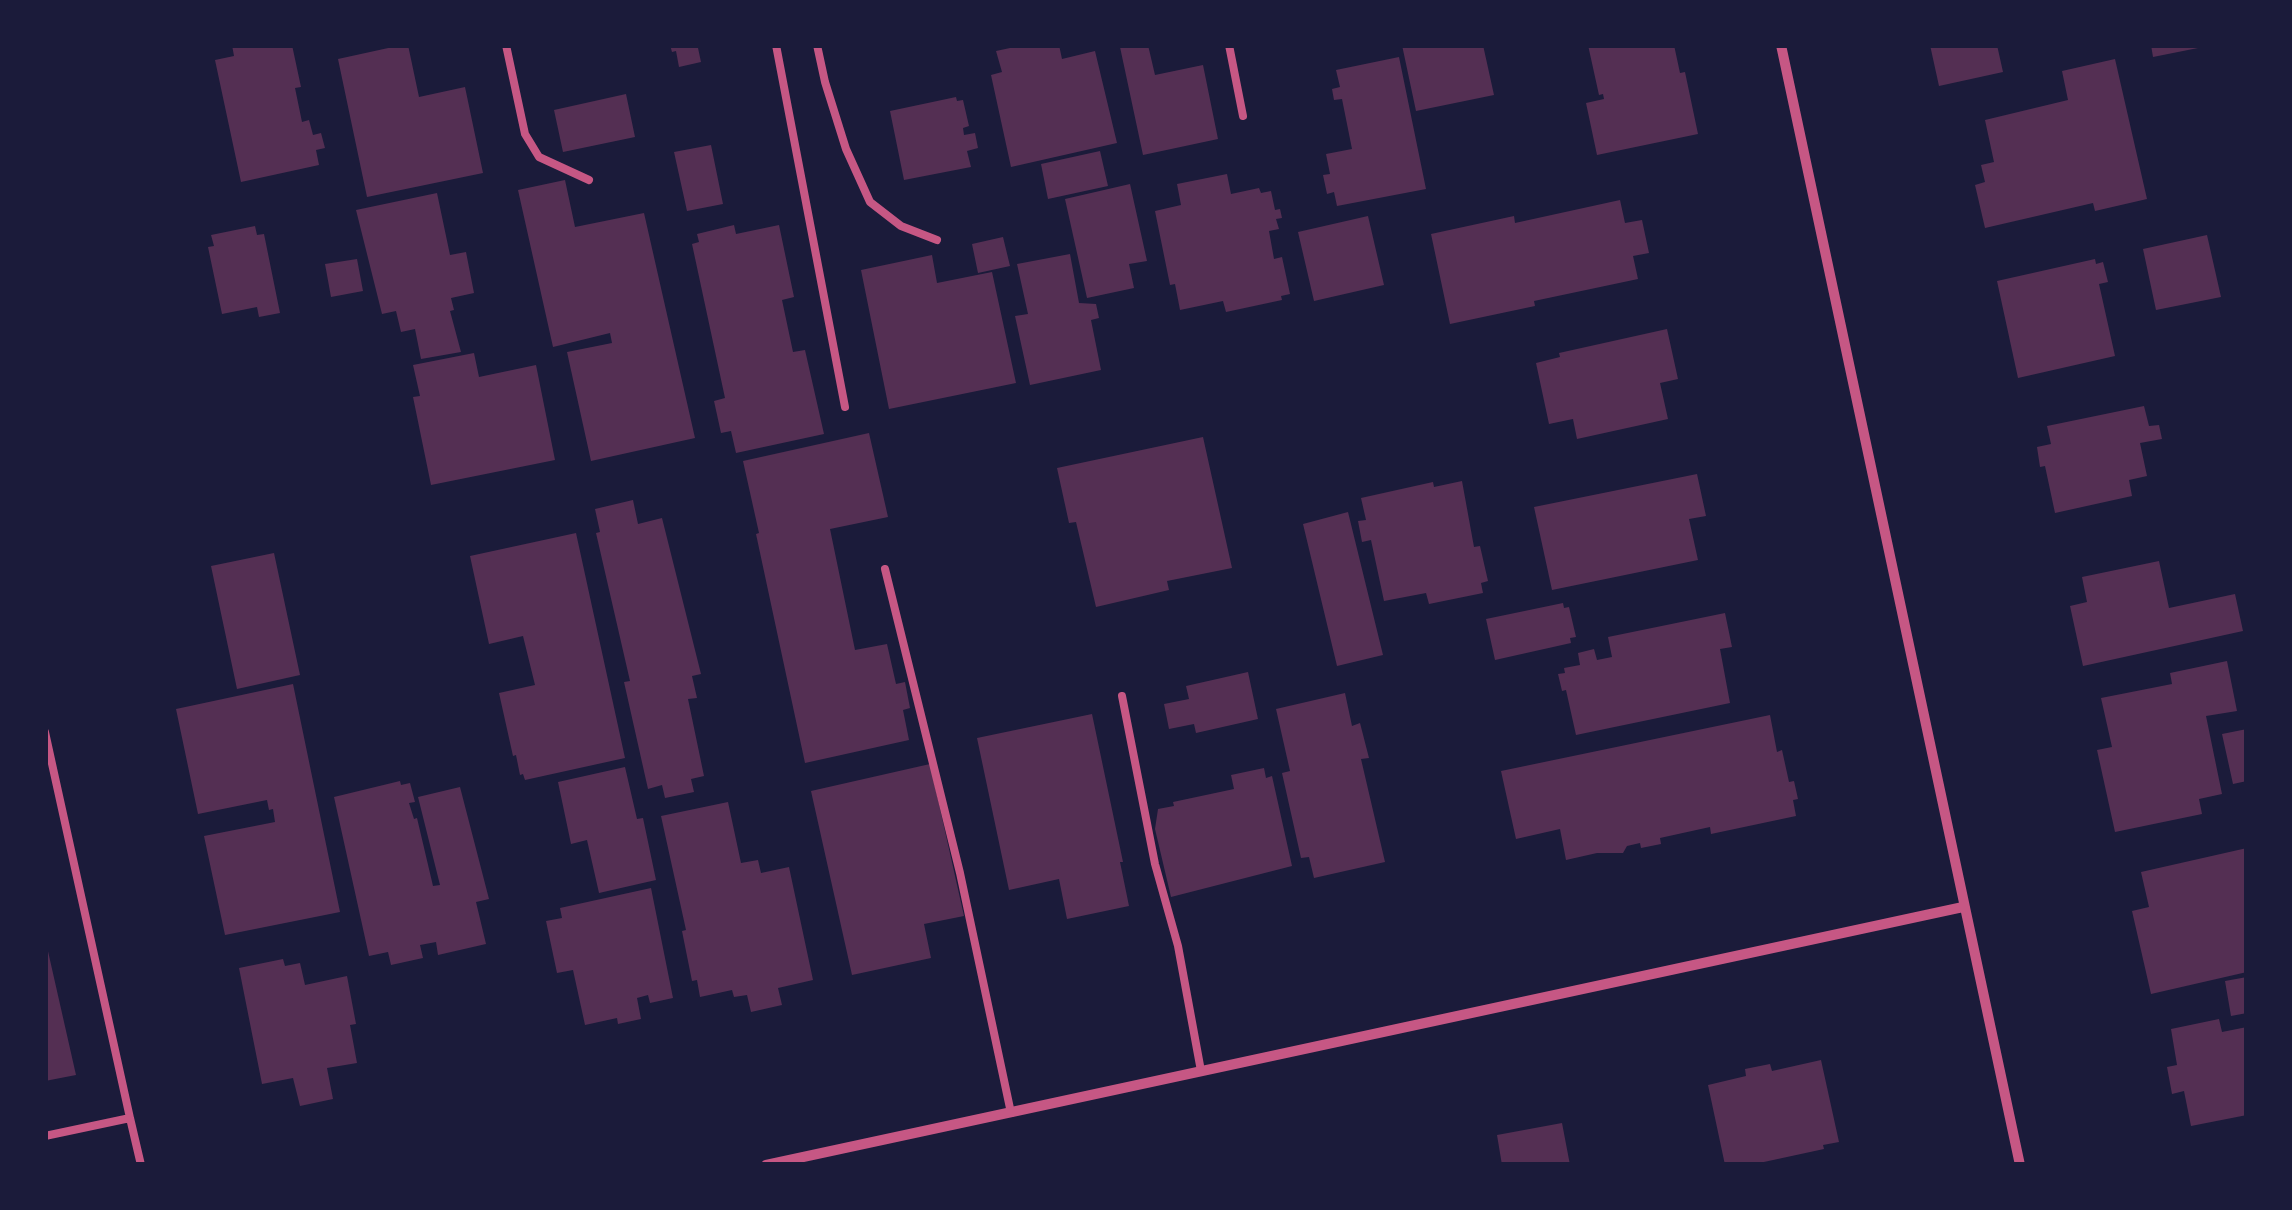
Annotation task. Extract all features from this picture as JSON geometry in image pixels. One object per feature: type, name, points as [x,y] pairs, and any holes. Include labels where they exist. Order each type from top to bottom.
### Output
[{"type":"street","points":[[1781,45],[2020,1165]]},
{"type":"street","points":[[766,1165],[1963,907]]},
{"type":"lane","points":[[506,45],[525,134],[539,157],[589,180]]},
{"type":"lane","points":[[776,45],[845,406]]},
{"type":"lane","points":[[817,45],[824,82],[846,149],[870,202],[902,226],[937,240]]},
{"type":"lane","points":[[1230,45],[1243,116]]},
{"type":"lane","points":[[885,569],[960,873],[1012,1113]]},
{"type":"lane","points":[[1122,696],[1155,864],[1178,946],[1201,1071]]},
{"type":"lane","points":[[45,732],[140,1165]]},
{"type":"lane","points":[[45,1136],[130,1118]]},
{"type":"building","points":[[232,45],[292,45],[301,87],[295,88],[302,122],[309,120],[313,135],[321,133],[325,148],[316,150],[319,165],[241,182],[215,60],[234,56]]},
{"type":"building","points":[[408,45],[419,97],[465,87],[483,173],[367,197],[338,59]]},
{"type":"building","points":[[670,45],[706,47],[698,48],[701,62],[679,67],[676,51],[672,52]]},
{"type":"building","points":[[1024,45],[1059,45],[1062,59],[1095,51],[1117,143],[1011,167],[991,75],[1002,72],[996,51]]},
{"type":"building","points":[[1148,45],[1155,75],[1203,65],[1218,139],[1143,155],[1120,47]]},
{"type":"building","points":[[1402,45],[1483,45],[1494,95],[1416,111]]},
{"type":"building","points":[[1588,45],[1674,45],[1680,73],[1685,72],[1698,134],[1597,155],[1586,103],[1604,99],[1603,94],[1599,95]]},
{"type":"building","points":[[1930,45],[1997,45],[2003,72],[1939,86]]},
{"type":"building","points":[[2151,45],[2203,45],[2203,47],[2153,57]]},
{"type":"building","points":[[1399,57],[1426,189],[1337,206],[1334,192],[1327,194],[1323,175],[1330,174],[1326,154],[1352,149],[1342,99],[1334,100],[1332,89],[1340,87],[1336,70]]},
{"type":"building","points":[[2115,59],[2147,199],[2095,211],[2093,203],[1985,228],[1975,185],[1985,182],[1981,165],[1994,162],[1985,120],[2068,100],[2062,71]]},
{"type":"building","points":[[626,94],[635,137],[563,152],[554,110]]},
{"type":"building","points":[[956,97],[957,101],[963,100],[969,126],[963,128],[964,135],[975,133],[978,148],[967,151],[971,167],[904,180],[890,111]]},
{"type":"building","points":[[711,145],[723,204],[687,211],[674,152]]},
{"type":"building","points":[[1100,151],[1108,186],[1048,199],[1041,164]]},
{"type":"building","points":[[1227,174],[1231,194],[1259,188],[1261,193],[1271,191],[1275,210],[1280,209],[1282,218],[1276,219],[1279,229],[1269,231],[1274,259],[1282,257],[1290,294],[1281,296],[1282,300],[1226,312],[1223,301],[1180,310],[1175,284],[1170,285],[1155,211],[1181,205],[1177,184]]},
{"type":"building","points":[[565,180],[575,227],[644,213],[695,438],[591,461],[567,352],[612,343],[610,333],[553,347],[518,190]]},
{"type":"building","points":[[1130,184],[1147,261],[1129,264],[1134,288],[1087,298],[1065,199]]},
{"type":"building","points":[[437,193],[450,255],[466,252],[474,293],[451,298],[454,310],[450,311],[461,352],[421,359],[415,329],[401,332],[396,311],[382,314],[356,210]]},
{"type":"building","points":[[1620,200],[1625,223],[1642,220],[1649,253],[1633,256],[1638,279],[1450,324],[1431,234],[1514,216],[1515,223]]},
{"type":"building","points":[[1368,216],[1384,285],[1314,301],[1298,232]]},
{"type":"building","points":[[734,225],[736,234],[779,225],[794,297],[782,300],[793,352],[805,350],[824,434],[736,453],[731,431],[721,433],[714,401],[725,398],[692,244],[699,242],[697,234]]},
{"type":"building","points":[[255,226],[257,235],[264,234],[280,313],[259,317],[257,307],[222,314],[208,247],[214,246],[211,235]]},
{"type":"building","points":[[2207,235],[2221,297],[2156,310],[2143,249]]},
{"type":"building","points":[[1003,237],[1010,266],[978,273],[972,244]]},
{"type":"building","points":[[1070,254],[1079,303],[1096,304],[1099,318],[1091,320],[1101,370],[1030,385],[1015,316],[1028,314],[1017,264]]},
{"type":"building","points":[[932,255],[937,283],[992,272],[1016,383],[889,409],[861,270]]},
{"type":"building","points":[[357,259],[363,291],[331,297],[325,264]]},
{"type":"building","points":[[2095,259],[2096,264],[2103,262],[2108,282],[2099,284],[2115,356],[2018,378],[1997,281]]},
{"type":"building","points":[[1667,329],[1678,379],[1660,383],[1668,419],[1577,439],[1573,419],[1549,424],[1536,363],[1560,357],[1559,353]]},
{"type":"building","points":[[474,353],[479,377],[536,365],[555,460],[431,485],[413,397],[420,396],[413,365]]},
{"type":"building","points":[[2144,406],[2149,426],[2159,425],[2162,439],[2140,443],[2147,476],[2129,480],[2132,496],[2055,513],[2037,447],[2051,444],[2047,426]]},
{"type":"building","points":[[869,433],[888,517],[830,529],[855,650],[887,644],[896,684],[905,682],[910,708],[903,710],[909,740],[805,763],[743,461]]},
{"type":"building","points":[[1203,437],[1232,568],[1167,581],[1169,590],[1096,607],[1076,522],[1069,523],[1057,468]]},
{"type":"building","points":[[1697,474],[1706,516],[1689,519],[1698,560],[1552,590],[1534,507]]},
{"type":"building","points":[[1462,481],[1474,547],[1480,546],[1488,581],[1481,583],[1483,593],[1429,604],[1426,593],[1384,601],[1371,540],[1362,542],[1358,521],[1366,520],[1361,498],[1433,482],[1434,487]]},
{"type":"building","points":[[633,500],[638,524],[662,518],[701,674],[692,676],[697,698],[688,699],[704,776],[691,779],[694,792],[665,798],[662,785],[648,789],[624,682],[630,681],[596,533],[600,532],[595,509]]},
{"type":"building","points":[[1348,512],[1383,655],[1337,666],[1303,524]]},
{"type":"building","points":[[576,533],[625,758],[525,780],[520,775],[516,755],[513,756],[499,693],[535,685],[523,636],[489,644],[470,556]]},
{"type":"building","points":[[274,553],[300,675],[237,689],[211,566]]},
{"type":"building","points":[[2159,561],[2169,608],[2235,594],[2243,631],[2083,666],[2070,606],[2087,602],[2082,577]]},
{"type":"building","points":[[1563,603],[1564,608],[1569,607],[1576,637],[1570,638],[1571,643],[1495,660],[1486,619]]},
{"type":"building","points":[[1725,613],[1732,647],[1720,649],[1730,703],[1576,735],[1566,690],[1562,691],[1558,674],[1565,673],[1564,668],[1580,665],[1578,653],[1594,649],[1597,660],[1612,657],[1608,637]]},
{"type":"building","points":[[2227,661],[2237,711],[2206,716],[2222,794],[2199,799],[2202,814],[2115,832],[2097,750],[2112,747],[2101,698],[2172,684],[2170,673]]},
{"type":"building","points":[[1248,672],[1258,719],[1196,733],[1194,724],[1169,729],[1164,704],[1189,699],[1186,686]]},
{"type":"building","points":[[293,684],[340,912],[225,935],[204,836],[275,822],[273,809],[269,810],[267,800],[198,814],[176,709]]},
{"type":"building","points":[[1345,693],[1352,726],[1360,723],[1369,758],[1361,759],[1385,862],[1314,878],[1309,857],[1301,858],[1282,773],[1290,771],[1276,709]]},
{"type":"building","points":[[1092,714],[1129,906],[1067,919],[1059,879],[1009,890],[977,738]]},
{"type":"building","points":[[1770,715],[1777,752],[1782,750],[1789,782],[1794,781],[1796,816],[1711,834],[1710,827],[1660,838],[1661,844],[1627,846],[1623,853],[1597,853],[1566,860],[1560,829],[1516,839],[1501,771]]},
{"type":"building","points":[[2247,729],[2247,781],[2233,784],[2222,734]]},
{"type":"building","points":[[930,764],[964,916],[924,924],[931,958],[852,975],[811,791]]},
{"type":"building","points":[[625,767],[637,819],[643,818],[656,880],[599,893],[587,840],[571,844],[558,782]]},
{"type":"building","points":[[1264,768],[1266,778],[1272,776],[1292,866],[1171,897],[1155,829],[1158,809],[1234,789],[1231,775]]},
{"type":"building","points":[[400,781],[401,785],[410,783],[415,802],[409,803],[414,819],[417,818],[433,886],[440,885],[418,797],[460,787],[489,899],[476,902],[486,944],[438,955],[436,942],[420,945],[423,958],[391,965],[388,952],[369,956],[334,797]]},
{"type":"building","points":[[728,802],[741,863],[758,860],[761,873],[789,867],[813,980],[778,988],[782,1005],[751,1012],[747,995],[734,997],[732,990],[700,997],[697,980],[692,981],[682,931],[686,930],[661,816]]},
{"type":"building","points":[[2247,848],[2247,972],[2151,994],[2132,911],[2149,907],[2141,872]]},
{"type":"building","points":[[651,888],[673,998],[650,1003],[648,995],[637,998],[641,1019],[618,1024],[617,1018],[585,1025],[573,970],[557,973],[546,921],[562,918],[560,908]]},
{"type":"building","points":[[45,938],[76,1075],[45,1081]]},
{"type":"building","points":[[283,959],[285,966],[300,963],[305,985],[347,976],[356,1024],[350,1025],[357,1063],[327,1068],[333,1099],[300,1106],[293,1078],[262,1084],[239,968]]},
{"type":"building","points":[[2247,977],[2247,1013],[2231,1016],[2225,981]]},
{"type":"building","points":[[2219,1019],[2222,1032],[2247,1027],[2247,1115],[2191,1126],[2184,1091],[2172,1094],[2167,1067],[2177,1065],[2171,1029]]},
{"type":"building","points":[[1821,1060],[1839,1142],[1823,1145],[1824,1149],[1750,1165],[1725,1165],[1708,1085],[1746,1076],[1745,1069],[1770,1064],[1772,1071]]},
{"type":"building","points":[[1562,1123],[1570,1165],[1502,1165],[1497,1135]]}]
